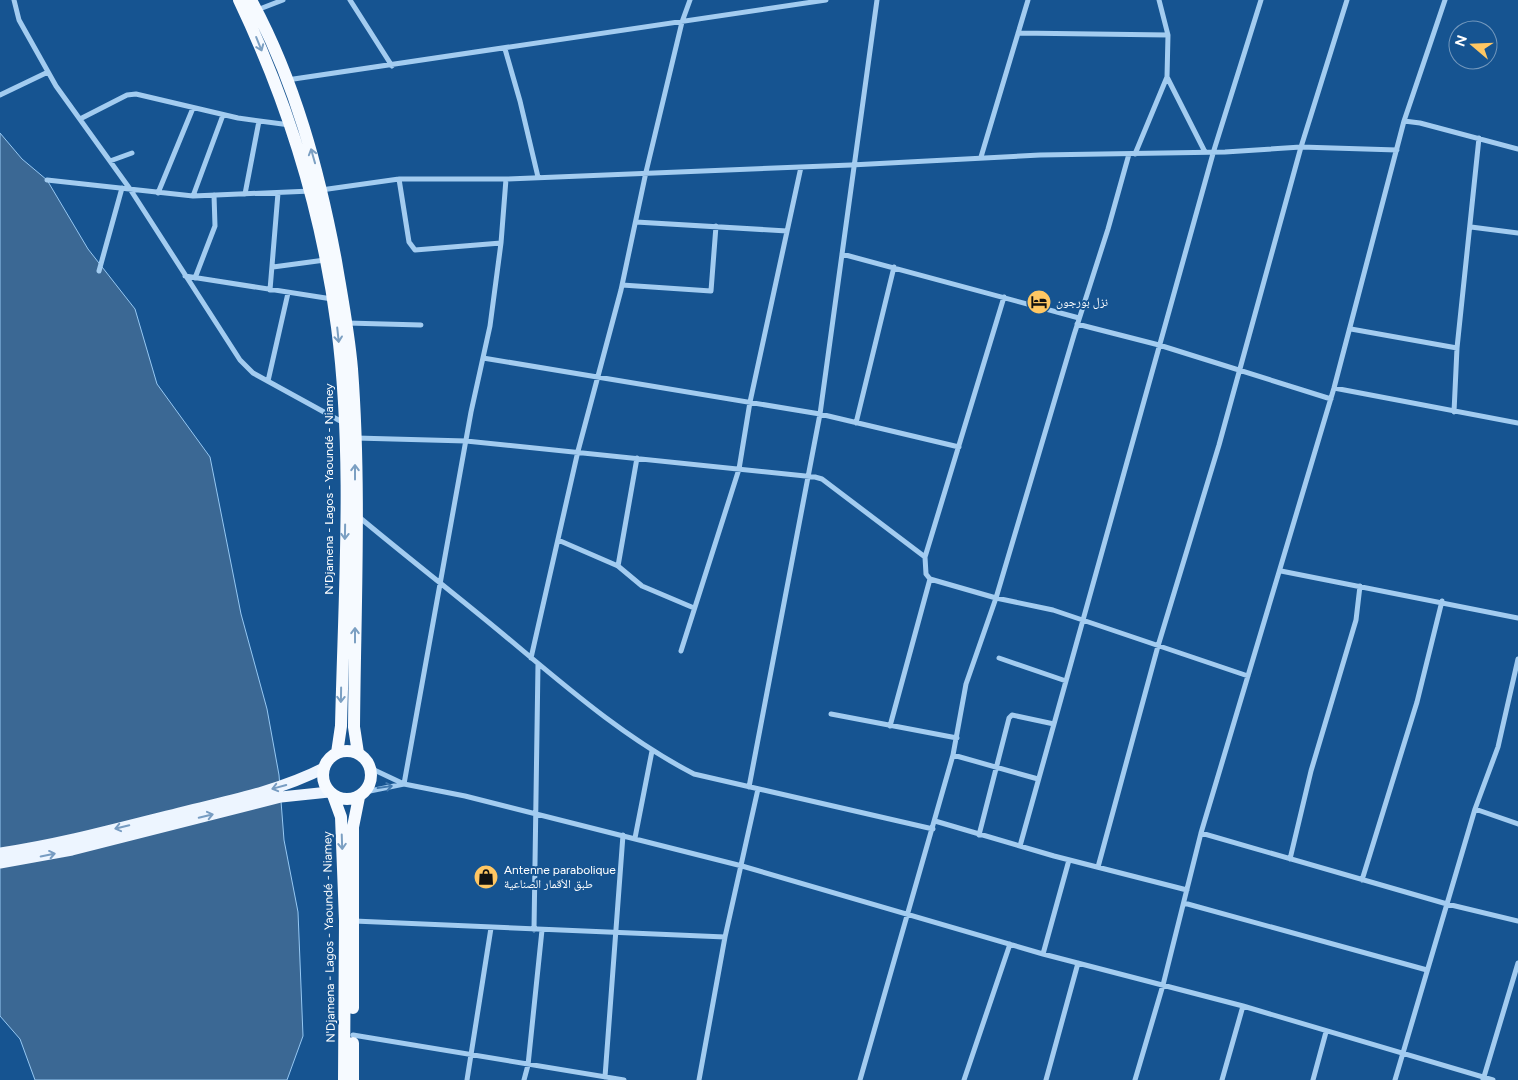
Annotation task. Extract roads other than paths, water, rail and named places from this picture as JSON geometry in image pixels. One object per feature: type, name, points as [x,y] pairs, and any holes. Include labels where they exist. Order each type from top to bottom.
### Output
[{"type":"highway","name":"N'Djamena - Lagos - Yaoundé - Niamey","points":[[239,0],[317,190],[333,299],[342,370],[345,505],[341,707],[337,753]]},
{"type":"highway","name":"N'Djamena - Lagos - Yaoundé - Niamey","points":[[254,5],[287,80],[317,190],[347,323],[356,438],[354,727],[358,753]]},
{"type":"highway","points":[[347,751],[358,753],[366,759],[370,768],[371,778],[362,794],[347,799],[331,793],[324,783],[324,768],[329,759],[337,753],[347,751]]},
{"type":"highway","name":"N'Djamena - Lagos - Yaoundé - Niamey","points":[[331,793],[341,817],[345,921],[344,1080]]},
{"type":"highway","name":"N'Djamena - Lagos - Yaoundé - Niamey","points":[[353,1080],[353,827],[362,794]]},
{"type":"main road","points":[[0,854],[70,841],[288,785],[324,768]]},
{"type":"main road","points":[[0,863],[72,850],[281,797],[331,793]]},
{"type":"street","points":[[14,0],[19,20],[48,72],[130,189],[240,360],[254,373],[344,423]]},
{"type":"street","points":[[254,5],[283,0]]},
{"type":"street","points":[[350,0],[392,66]]},
{"type":"street","points":[[531,658],[578,451],[622,285],[646,172],[682,22],[690,0]]},
{"type":"street","points":[[287,80],[392,66],[826,0]]},
{"type":"street","points":[[749,787],[820,414],[856,165],[877,0]]},
{"type":"street","points":[[981,157],[1028,0]]},
{"type":"street","points":[[860,1080],[933,829],[957,738],[966,684],[996,598],[1077,324],[1132,154],[1168,77],[1168,35],[1159,0]]},
{"type":"street","points":[[1020,846],[1214,150],[1261,0]]},
{"type":"street","points":[[1098,867],[1158,646],[1240,370],[1301,148],[1347,0]]},
{"type":"street","points":[[1135,1080],[1163,985],[1201,832],[1281,571],[1351,329],[1404,121],[1444,0]]},
{"type":"street","points":[[1018,33],[1168,35]]},
{"type":"street","points":[[505,49],[520,101],[538,177]]},
{"type":"street","points":[[0,95],[48,72]]},
{"type":"street","points":[[1168,77],[1205,152]]},
{"type":"street","points":[[80,119],[128,95],[136,94],[223,115],[292,126]]},
{"type":"street","points":[[158,193],[193,108]]},
{"type":"street","points":[[193,196],[223,115]]},
{"type":"street","points":[[1404,121],[1518,149]]},
{"type":"street","points":[[245,194],[259,122]]},
{"type":"street","points":[[1454,412],[1458,348],[1479,138]]},
{"type":"street","points":[[47,180],[193,196],[317,190],[399,179],[506,179],[856,165],[981,157],[1205,152],[1214,150],[1301,148],[1397,150]]},
{"type":"street","points":[[110,161],[132,153]]},
{"type":"street","points":[[681,651],[739,469],[750,402],[801,167]]},
{"type":"street","points":[[399,179],[411,248],[415,250],[501,243]]},
{"type":"street","points":[[404,784],[466,441],[490,326],[501,243],[506,179]]},
{"type":"street","points":[[99,271],[122,188]]},
{"type":"street","points":[[270,290],[278,193]]},
{"type":"street","points":[[195,278],[215,226],[214,195]]},
{"type":"street","points":[[636,222],[787,231]]},
{"type":"street","points":[[622,285],[710,291],[716,226]]},
{"type":"street","points":[[1471,227],[1518,233]]},
{"type":"street","points":[[842,254],[1079,318]]},
{"type":"street","points":[[273,268],[326,260]]},
{"type":"street","points":[[856,423],[894,267]]},
{"type":"street","points":[[185,276],[288,294],[333,299]]},
{"type":"street","points":[[268,380],[288,294]]},
{"type":"street","points":[[1004,297],[925,557],[926,574],[930,579],[996,598],[1053,610],[1248,676]]},
{"type":"street","points":[[347,323],[421,325]]},
{"type":"street","points":[[1077,324],[1159,345],[1331,399]]},
{"type":"street","points":[[1351,329],[1458,348]]},
{"type":"street","points":[[483,358],[820,414],[958,447]]},
{"type":"street","points":[[1334,388],[1518,423]]},
{"type":"street","points":[[356,438],[466,441],[808,476],[822,479],[925,557]]},
{"type":"street","points":[[618,566],[637,458]]},
{"type":"street","points":[[355,513],[441,586],[636,741],[694,774],[933,829]]},
{"type":"street","points":[[558,540],[618,566],[642,586],[694,608]]},
{"type":"street","points":[[1281,571],[1442,601],[1518,618]]},
{"type":"street","points":[[890,726],[930,579]]},
{"type":"street","points":[[1290,859],[1311,770],[1356,620],[1360,586]]},
{"type":"street","points":[[1362,880],[1417,702],[1442,601]]},
{"type":"street","points":[[999,658],[1066,681]]},
{"type":"street","points":[[1395,1080],[1475,809],[1498,746],[1518,658]]},
{"type":"street","points":[[534,930],[538,664]]},
{"type":"street","points":[[831,714],[957,738]]},
{"type":"street","points":[[979,835],[1009,718],[1012,715],[1054,724]]},
{"type":"street","points":[[635,838],[652,751]]},
{"type":"street","points":[[953,754],[996,765],[1038,779]]},
{"type":"street","points":[[370,768],[404,784],[635,838],[742,866],[1043,954],[1243,1006],[1402,1055],[1493,1080]]},
{"type":"street","points":[[362,794],[380,787],[404,784]]},
{"type":"street","points":[[698,1080],[725,937],[758,789]]},
{"type":"street","points":[[1475,809],[1518,824]]},
{"type":"street","points":[[935,821],[1069,860],[1187,890]]},
{"type":"street","points":[[1201,832],[1447,904],[1518,921]]},
{"type":"street","points":[[605,1077],[622,835]]},
{"type":"street","points":[[1043,954],[1069,860]]},
{"type":"street","points":[[1184,903],[1427,970]]},
{"type":"street","points":[[354,921],[725,937]]},
{"type":"street","points":[[467,1080],[491,928]]},
{"type":"street","points":[[524,1080],[528,1065],[542,930]]},
{"type":"street","points":[[964,1080],[1010,944]]},
{"type":"street","points":[[1046,1080],[1078,963]]},
{"type":"street","points":[[1484,1079],[1518,964]]},
{"type":"street","points":[[1222,1080],[1243,1006]]},
{"type":"street","points":[[1313,1080],[1326,1032]]},
{"type":"street","points":[[353,1035],[624,1080]]},
{"type":"water","points":[[0,133],[22,159],[47,180],[88,249],[135,309],[157,384],[210,457],[241,614],[267,709],[279,775],[284,840],[298,912],[303,1036],[287,1080],[35,1080],[20,1039],[0,1016]]},
{"type":"place","name":"نزل بورجون","points":[[1039,302]]},
{"type":"place","name":"Antenne parabolique طبق الأقمار الصناعية","points":[[486,877]]}]
